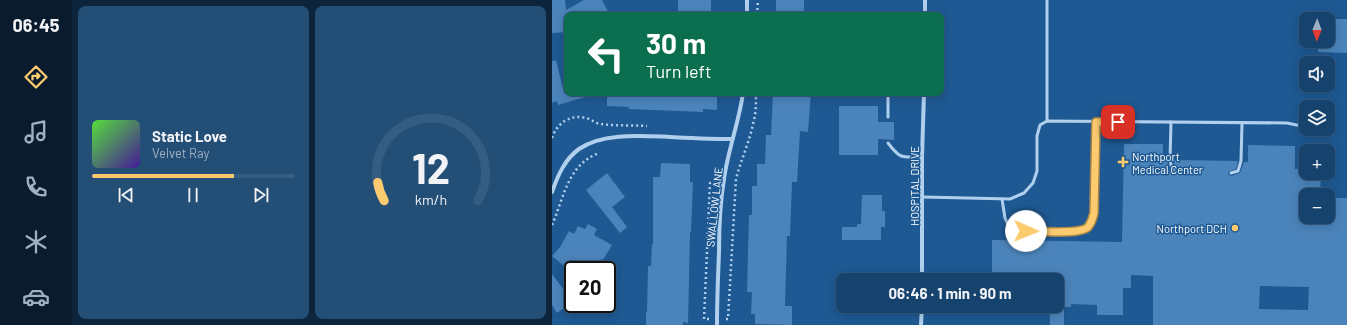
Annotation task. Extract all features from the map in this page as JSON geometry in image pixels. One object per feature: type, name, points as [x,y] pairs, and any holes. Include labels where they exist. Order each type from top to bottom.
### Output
[{"type":"street","points":[[747,0],[747,12]]},
{"type":"street","points":[[925,0],[925,12]]},
{"type":"street","name":"SWALLOW LANE","points":[[717,325],[720,220],[724,179],[743,96]]},
{"type":"street","name":"HOSPITAL DRIVE","points":[[922,273],[922,157],[924,96]]},
{"type":"street","points":[[552,192],[557,176],[566,161],[579,149],[595,141],[630,135],[732,139]]},
{"type":"street","points":[[921,325],[922,313]]},
{"type":"lane","points":[[1047,0],[1047,121]]},
{"type":"lane","points":[[888,96],[888,117]]},
{"type":"lane","points":[[923,197],[1010,199],[1024,193],[1033,183],[1036,171],[1036,136],[1040,125],[1047,121],[1287,123],[1299,126]]},
{"type":"lane","points":[[1002,199],[1004,218],[1009,227],[1018,231],[1079,232],[1087,228],[1092,220],[1094,211],[1096,122]]},
{"type":"lane","points":[[1171,122],[1170,160],[1172,169],[1184,172]]},
{"type":"lane","points":[[1231,173],[1238,171],[1241,161],[1242,123]]},
{"type":"lane","points":[[888,143],[897,154],[903,157],[922,157]]},
{"type":"path","points":[[757,12],[758,0]]},
{"type":"path","points":[[552,138],[560,123],[576,117],[586,118],[599,124],[654,126]]},
{"type":"path","points":[[552,225],[574,172],[583,162],[599,153]]},
{"type":"building","points":[[552,0],[565,0],[566,10],[584,0],[602,0],[608,12],[564,12],[564,32],[552,33]]},
{"type":"building","points":[[678,0],[711,0],[711,11],[678,11]]},
{"type":"building","points":[[776,0],[804,0],[804,12],[776,12]]},
{"type":"building","points":[[1335,19],[1347,19],[1347,53],[1318,52],[1318,48],[1335,48]]},
{"type":"building","points":[[556,60],[564,96],[589,96],[558,105],[557,101],[552,103],[552,61]]},
{"type":"building","points":[[607,96],[717,96],[717,110],[703,109],[703,112],[629,109],[629,107],[607,106]]},
{"type":"building","points":[[773,96],[811,96],[808,132],[800,131],[797,182],[792,182],[790,236],[787,236],[785,306],[792,306],[792,325],[755,324],[755,314],[751,314],[752,292],[747,292],[749,215],[752,215],[752,186],[757,186],[757,164],[765,164],[766,135],[771,135]]},
{"type":"building","points":[[839,106],[878,106],[878,122],[894,122],[894,140],[878,139],[878,155],[839,155]]},
{"type":"building","name":"Northport DCH","points":[[1124,144],[1163,144],[1163,160],[1167,160],[1170,171],[1182,175],[1185,174],[1185,170],[1175,167],[1173,160],[1238,161],[1236,169],[1228,172],[1231,176],[1240,173],[1244,162],[1248,162],[1248,145],[1295,146],[1295,169],[1299,169],[1299,180],[1321,180],[1320,188],[1299,188],[1299,224],[1335,224],[1335,198],[1347,198],[1347,325],[1153,325],[1153,276],[1131,275],[1131,288],[1123,288],[1123,315],[1097,315],[1097,305],[1071,304],[1071,307],[1064,307],[1064,273],[992,273],[992,240],[1122,242]],"holes":[[[1260,286],[1309,287],[1308,310],[1259,309]]]},
{"type":"building","points":[[661,163],[690,164],[690,182],[693,182],[690,232],[688,323],[683,322],[683,325],[646,325],[648,266],[651,266],[653,244],[653,177],[660,177]]},
{"type":"building","points":[[607,173],[625,197],[612,207],[627,227],[620,233],[586,190]]},
{"type":"building","points":[[862,195],[882,195],[882,211],[885,211],[885,227],[881,227],[881,240],[842,240],[842,227],[857,227],[857,224],[861,224]]},
{"type":"building","points":[[588,224],[597,229],[594,235],[612,245],[603,260],[564,261],[564,266],[552,256],[560,247],[569,231],[574,234],[578,226],[585,229]]},
{"type":"building","points":[[552,274],[564,290],[564,308],[557,313],[552,305]]},
{"type":"building","name":"Northport DCH","points":[[1050,313],[1064,313],[1064,325],[1050,325]]},
{"type":"place","name":"Northport Medical Center","points":[[1123,162]]},
{"type":"place","name":"Northport DCH","points":[[1235,228]]},
{"type":"route","points":[[1026,231],[1079,232],[1087,228],[1094,213],[1096,122],[1118,122]]}]
